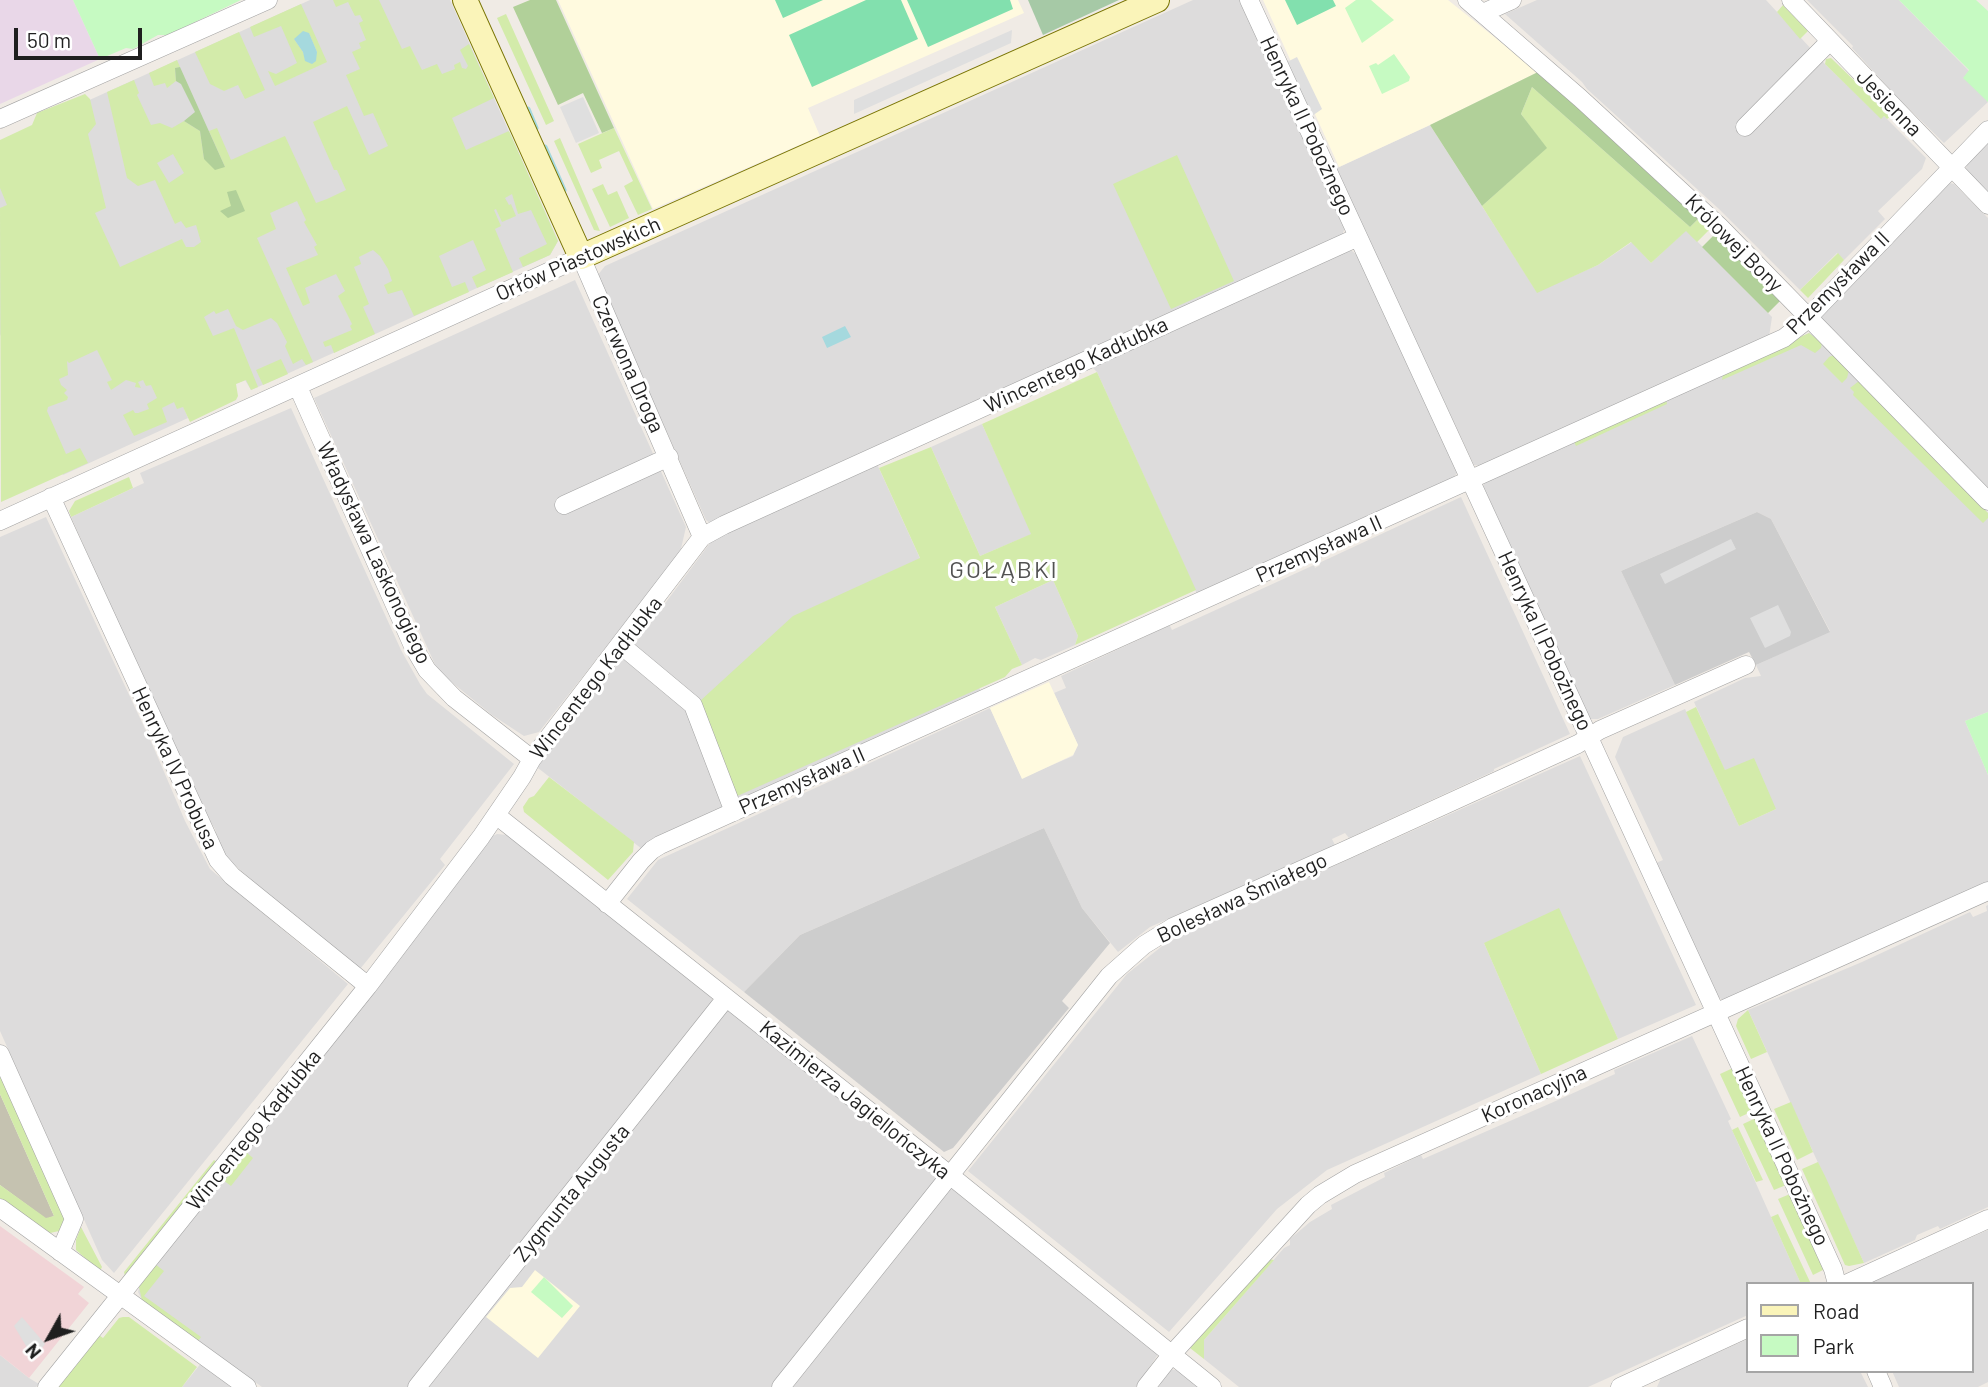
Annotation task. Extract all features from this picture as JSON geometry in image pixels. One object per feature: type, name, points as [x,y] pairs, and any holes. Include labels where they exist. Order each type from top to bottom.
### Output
[{"type":"street","points":[[0,119],[268,0]]},
{"type":"street","name":"Czerwona Droga","points":[[465,0],[581,257],[702,537]]},
{"type":"street","name":"Orłów Piastowskich","points":[[0,521],[581,257],[1157,0]]},
{"type":"street","name":"Henryka II Pobożnego","points":[[1249,0],[1833,1269],[1836,1282]]},
{"type":"street","name":"Królowej Bony","points":[[1467,0],[1661,171],[1719,226],[1988,501]]},
{"type":"street","points":[[1483,13],[1512,0]]},
{"type":"street","name":"Jesienna","points":[[1791,0],[1988,205]]},
{"type":"street","points":[[1745,127],[1829,42]]},
{"type":"street","name":"Przemysława II","points":[[607,904],[652,850],[1784,338],[1988,130]]},
{"type":"street","name":"Wincentego Kadłubka","points":[[47,1387],[368,986],[496,815],[532,759],[702,537],[734,520],[1358,237]]},
{"type":"street","name":"Władysława Laskonogiego","points":[[298,387],[427,670],[454,698],[532,759]]},
{"type":"street","points":[[564,505],[669,457]]},
{"type":"street","name":"Henryka IV Probusa","points":[[51,497],[201,829],[218,860],[249,890],[368,986]]},
{"type":"street","points":[[621,645],[694,705],[734,812]]},
{"type":"street","name":"Bolesława Śmiałego","points":[[781,1387],[1110,976],[1143,945],[1173,927],[1746,665]]},
{"type":"street","name":"Kazimierza Jagiellończyka","points":[[496,815],[950,1175],[1212,1387]]},
{"type":"street","name":"Koronacyjna","points":[[1146,1387],[1172,1354],[1291,1222],[1320,1195],[1355,1174],[1988,891]]},
{"type":"street","name":"Zygmunta Augusta","points":[[417,1387],[726,998]]},
{"type":"street","points":[[0,1054],[74,1219],[60,1252]]},
{"type":"street","points":[[0,1209],[247,1387]]},
{"type":"street","points":[[1850,1282],[1988,1219]]},
{"type":"street","points":[[1620,1387],[1746,1329]]},
{"type":"shaded area","points":[[0,0],[73,0],[100,59],[0,104]]},
{"type":"shaded area","points":[[310,0],[450,0],[558,241],[550,255],[258,387],[251,390],[245,380],[183,406],[188,418],[63,475],[0,334],[0,169],[52,117]]},
{"type":"shaded area","points":[[558,0],[1018,0],[1024,13],[808,108],[820,136],[653,209]]},
{"type":"shaded area","points":[[1193,0],[1241,0],[1345,227],[1342,236],[710,523],[706,520],[597,276],[605,266]]},
{"type":"shaded area","points":[[1263,0],[1448,0],[1538,72],[1339,167]]},
{"type":"shaded area","points":[[1537,0],[1766,0],[1825,64],[1881,118],[1884,116],[1926,158],[1922,169],[1878,211],[1885,219],[1844,260],[1837,253],[1800,290],[1719,209],[1505,14]]},
{"type":"shaded area","points":[[1807,0],[1899,0],[1969,71],[1988,102],[1944,143],[1897,97],[1853,46]]},
{"type":"shaded area","points":[[1012,30],[1011,43],[854,114],[854,100]]},
{"type":"shaded area","points":[[1297,57],[1322,109],[1312,116],[1284,59],[1289,61]]},
{"type":"shaded area","points":[[583,97],[599,133],[576,143],[560,107]]},
{"type":"shaded area","points":[[1430,125],[1537,292],[1598,265],[1632,242],[1651,263],[1686,230],[1772,317],[1769,337],[1482,466],[1474,465],[1335,169]]},
{"type":"shaded area","points":[[1988,141],[1988,196],[1968,175],[1966,168],[1969,160]]},
{"type":"shaded area","points":[[1950,183],[1988,218],[1988,490],[1820,318],[1945,184]]},
{"type":"shaded area","points":[[1346,250],[1360,257],[1457,467],[1457,473],[1454,477],[1197,594],[1097,372],[1091,366]]},
{"type":"shaded area","points":[[575,280],[686,527],[680,553],[539,732],[524,736],[492,715],[438,671],[314,398]]},
{"type":"shaded area","points":[[1809,333],[1815,336],[1988,513],[1988,712],[1965,721],[1988,775],[1988,884],[1724,1001],[1717,996],[1656,863],[1663,860],[1615,757],[1623,737],[1685,709],[1739,826],[1776,809],[1725,771],[1694,702],[1745,678],[1761,676],[1756,665],[1830,631],[1771,519],[1757,512],[1621,571],[1675,685],[1598,719],[1589,719],[1483,486],[1486,481]]},
{"type":"shaded area","points":[[291,408],[401,650],[420,684],[427,694],[514,764],[440,859],[445,865],[360,969],[273,899],[229,860],[219,845],[215,829],[205,816],[71,517],[144,483],[140,473]]},
{"type":"shaded area","points":[[982,424],[1032,534],[980,556],[931,447]]},
{"type":"shaded area","points":[[877,464],[981,692],[738,802],[698,706],[634,645],[713,539]]},
{"type":"shaded area","points":[[1461,497],[1570,734],[1494,771],[1349,838],[1345,833],[1332,839],[1335,845],[1150,927],[1118,952],[1082,908],[1044,828],[800,935],[744,992],[627,899],[658,860],[990,708],[1022,778],[1073,756],[1078,745],[1054,693],[1066,688],[1061,676],[1168,626],[1172,630],[1314,565],[1315,568],[1319,563]]},
{"type":"shaded area","points":[[1757,512],[1771,519],[1830,632],[1756,665],[1749,652],[1675,685],[1621,571]]},
{"type":"shaded area","points":[[46,517],[185,821],[210,869],[348,984],[114,1273],[102,1260],[0,1031],[0,537]]},
{"type":"shaded area","points":[[1731,539],[1736,549],[1665,584],[1660,574]]},
{"type":"shaded area","points":[[1053,580],[1078,636],[1075,645],[1022,665],[995,607]]},
{"type":"shaded area","points":[[1778,605],[1791,632],[1790,636],[1765,648],[1750,618]]},
{"type":"shaded area","points":[[624,656],[687,703],[726,807],[642,849],[538,768],[541,760]]},
{"type":"shaded area","points":[[1049,682],[1078,745],[1073,755],[1022,779],[990,708]]},
{"type":"shaded area","points":[[1580,756],[1696,1005],[1618,1039],[1578,952],[1484,943],[1541,1074],[1327,1170],[1277,1209],[1169,1332],[968,1171],[1127,974],[1166,943]]},
{"type":"shaded area","points":[[1044,828],[1082,908],[1110,943],[1062,1001],[1069,1008],[953,1148],[944,1152],[744,992],[800,935]]},
{"type":"shaded area","points":[[497,834],[507,835],[712,996],[712,1005],[408,1387],[262,1387],[142,1300],[138,1292],[140,1284],[418,935],[489,838]]},
{"type":"shaded area","points":[[1988,905],[1988,1207],[1940,1229],[1938,1226],[1917,1235],[1915,1240],[1864,1263],[1748,1010],[1862,962],[1970,912],[1973,917],[1987,911]]},
{"type":"shaded area","points":[[726,1011],[937,1176],[937,1180],[773,1387],[425,1387]]},
{"type":"shaded area","points":[[1692,1036],[1731,1119],[1728,1121],[1800,1282],[1746,1282],[1746,1316],[1588,1387],[1239,1387],[1204,1359],[1204,1340],[1284,1248],[1290,1245],[1290,1239],[1310,1222],[1332,1209],[1331,1205],[1385,1177],[1384,1173],[1421,1155],[1423,1159],[1558,1100],[1615,1074],[1614,1070]]},
{"type":"shaded area","points":[[0,1094],[54,1216],[46,1219],[0,1185]]},
{"type":"shaded area","points":[[952,1189],[1159,1353],[1136,1387],[791,1387],[948,1190]]},
{"type":"shaded area","points":[[0,1226],[84,1287],[78,1294],[89,1303],[29,1378],[0,1355]]},
{"type":"shaded area","points":[[1988,1230],[1988,1382],[1978,1387],[1899,1387],[1893,1373],[1974,1373],[1974,1282],[1872,1282]]},
{"type":"shaded area","points":[[535,1270],[580,1306],[538,1358],[486,1317],[510,1288],[522,1287]]},
{"type":"shaded area","points":[[22,1317],[45,1344],[34,1359],[14,1326]]},
{"type":"shaded area","points":[[1746,1340],[1746,1373],[1861,1373],[1868,1387],[1657,1387],[1661,1378]]},
{"type":"shaded area","points":[[0,1355],[39,1384],[36,1387],[0,1387]]},
{"type":"shaded area","points":[[202,1362],[216,1376],[237,1387],[182,1387]]},
{"type":"shaded area","points":[[1170,1369],[1180,1371],[1200,1387],[1153,1387]]},
{"type":"green space","points":[[73,0],[241,0],[168,35],[158,35],[133,49],[126,48],[100,59]]},
{"type":"green space","points":[[333,0],[379,0],[402,49],[410,46],[422,70],[437,64],[442,74],[455,69],[454,65],[460,62],[462,68],[466,69],[468,66],[460,50],[469,44],[494,98],[452,118],[466,150],[509,131],[558,241],[550,255],[523,267],[519,258],[547,244],[531,210],[518,214],[512,194],[505,198],[516,216],[502,222],[496,209],[494,210],[501,226],[495,229],[513,272],[477,288],[472,277],[486,270],[473,240],[439,256],[452,287],[465,282],[469,292],[414,316],[402,290],[388,294],[384,285],[392,281],[388,269],[373,250],[359,257],[361,264],[354,267],[369,304],[363,307],[375,334],[334,353],[331,345],[325,347],[323,342],[352,330],[352,324],[338,296],[345,291],[336,274],[305,288],[310,303],[303,306],[286,268],[318,255],[314,247],[317,245],[304,222],[306,220],[297,201],[270,213],[276,229],[257,238],[313,362],[306,365],[302,359],[293,364],[285,346],[287,342],[277,323],[271,318],[243,330],[236,326],[228,309],[216,314],[214,311],[204,317],[213,336],[234,328],[258,387],[251,390],[246,380],[236,384],[236,400],[190,422],[183,407],[177,409],[174,402],[162,408],[167,422],[134,436],[123,415],[133,410],[138,413],[149,409],[147,404],[157,398],[151,385],[146,386],[143,380],[138,382],[141,388],[135,387],[136,383],[126,380],[111,390],[107,382],[112,380],[97,350],[69,363],[67,361],[68,375],[59,379],[67,390],[64,393],[68,397],[67,400],[48,407],[47,411],[66,454],[80,448],[88,463],[1,502],[0,208],[7,205],[0,188],[0,140],[32,125],[37,113],[85,94],[90,99],[96,124],[88,134],[106,208],[95,213],[120,267],[182,239],[186,247],[194,247],[201,242],[196,225],[186,228],[181,221],[175,224],[155,180],[138,186],[127,178],[107,92],[134,80],[139,93],[137,95],[151,125],[160,123],[172,128],[184,121],[200,131],[204,159],[225,167],[209,131],[217,128],[231,160],[285,136],[316,203],[327,199],[346,190],[313,122],[347,106],[369,155],[388,146],[373,113],[364,116],[346,75],[360,69],[352,52],[361,48],[359,43],[366,40],[359,23],[363,21],[360,15],[355,16],[348,2],[336,7]],"holes":[[[173,154],[184,173],[169,183],[157,163]]]},
{"type":"green space","points":[[530,0],[556,0],[614,128],[602,133],[583,93],[558,105],[513,7]]},
{"type":"green space","points":[[775,0],[823,0],[783,18]]},
{"type":"green space","points":[[866,0],[901,0],[918,39],[812,87],[789,35]]},
{"type":"green space","points":[[907,0],[1010,0],[1013,9],[928,47]]},
{"type":"green space","points":[[1028,0],[1119,0],[1043,35]]},
{"type":"green space","points":[[1285,0],[1333,0],[1336,6],[1297,25]]},
{"type":"green space","points":[[1356,0],[1371,0],[1394,20],[1362,43],[1345,8]]},
{"type":"green space","points":[[1899,0],[1976,0],[1988,11],[1988,102],[1963,78],[1969,70]]},
{"type":"green space","points":[[301,4],[327,62],[275,86],[268,71],[276,74],[297,63],[281,26],[254,37],[250,27]],"holes":[[[309,33],[317,52],[306,61],[294,39]]]},
{"type":"green space","points":[[1783,5],[1808,31],[1800,39],[1777,12]]},
{"type":"green space","points":[[506,14],[554,121],[546,125],[497,18]]},
{"type":"green space","points":[[239,32],[265,90],[245,99],[238,85],[224,91],[210,84],[195,52]]},
{"type":"green space","points":[[1394,54],[1410,77],[1409,81],[1382,94],[1369,66],[1376,63],[1378,65]]},
{"type":"green space","points":[[1831,58],[1891,116],[1881,119],[1825,64],[1826,59]]},
{"type":"green space","points":[[177,60],[180,67],[175,68],[176,81],[167,88],[165,83],[154,86],[149,73]]},
{"type":"green space","points":[[180,67],[225,167],[215,170],[204,159],[200,131],[184,121],[195,112],[181,84],[176,81],[175,68]]},
{"type":"green space","points":[[1538,72],[1699,218],[1690,227],[1532,87],[1521,114],[1547,148],[1482,206],[1430,125]]},
{"type":"green space","points":[[1532,87],[1690,227],[1699,218],[1710,229],[1697,242],[1686,231],[1651,263],[1631,242],[1598,265],[1537,293],[1482,206],[1546,148],[1521,114]]},
{"type":"green space","points":[[614,128],[652,209],[638,215],[624,186],[633,181],[619,151],[599,160],[602,168],[591,173],[578,144]]},
{"type":"green space","points":[[560,138],[600,231],[594,230],[554,141]]},
{"type":"green space","points":[[1177,155],[1234,281],[1171,309],[1113,184]]},
{"type":"green space","points":[[603,184],[608,195],[617,191],[629,218],[610,227],[592,189]]},
{"type":"green space","points":[[236,190],[245,211],[228,218],[220,211],[231,206],[227,192]]},
{"type":"green space","points":[[1715,234],[1781,300],[1768,313],[1702,247]]},
{"type":"green space","points":[[1838,253],[1844,260],[1808,298],[1800,290]]},
{"type":"green space","points":[[1809,333],[1822,343],[1815,353],[1801,345],[1722,380],[1723,373]]},
{"type":"green space","points":[[1834,355],[1849,370],[1842,383],[1823,364]]},
{"type":"green space","points":[[281,359],[288,374],[263,385],[256,370]]},
{"type":"green space","points":[[1097,372],[1196,590],[1075,645],[1078,636],[1053,580],[995,607],[1022,665],[1012,669],[1005,677],[735,797],[700,701],[793,616],[920,558],[879,468],[931,447],[980,556],[1031,534],[982,424]]},
{"type":"green space","points":[[1859,381],[1988,513],[1988,518],[1983,523],[1853,395],[1854,392],[1850,388]]},
{"type":"green space","points":[[1666,400],[1667,404],[1576,446],[1574,442],[1577,439]]},
{"type":"green space","points":[[129,477],[133,488],[71,517],[69,511],[75,501]]},
{"type":"green space","points":[[1696,707],[1725,770],[1754,758],[1776,809],[1739,826],[1686,712]]},
{"type":"green space","points":[[1988,712],[1988,775],[1965,721]]},
{"type":"green space","points":[[549,777],[634,842],[633,852],[608,880],[524,812],[523,807],[529,798],[534,796]]},
{"type":"green space","points":[[1559,908],[1618,1039],[1541,1074],[1484,943]]},
{"type":"green space","points":[[1748,1010],[1767,1052],[1751,1059],[1736,1026],[1738,1019]]},
{"type":"green space","points":[[1733,1068],[1753,1111],[1740,1117],[1720,1074]]},
{"type":"green space","points":[[0,1072],[65,1218],[59,1231],[50,1233],[0,1198],[0,1185],[46,1218],[54,1216],[0,1094]]},
{"type":"green space","points":[[1791,1102],[1813,1152],[1797,1160],[1774,1109]]},
{"type":"green space","points":[[1756,1118],[1786,1185],[1774,1190],[1743,1124]]},
{"type":"green space","points":[[1738,1127],[1763,1180],[1756,1182],[1732,1130]]},
{"type":"green space","points":[[246,1152],[253,1158],[231,1186],[223,1180]]},
{"type":"green space","points":[[214,1160],[217,1162],[125,1276],[124,1272]]},
{"type":"green space","points":[[1818,1162],[1864,1263],[1845,1265],[1802,1169]]},
{"type":"green space","points":[[1790,1194],[1825,1269],[1813,1275],[1778,1199]]},
{"type":"green space","points":[[1778,1214],[1810,1282],[1800,1282],[1771,1217]]},
{"type":"green space","points":[[81,1227],[102,1267],[100,1271],[76,1250],[76,1240]]},
{"type":"green space","points":[[1268,1259],[1274,1260],[1204,1340],[1204,1359],[1190,1348]]},
{"type":"green space","points":[[155,1264],[164,1271],[144,1296],[201,1337],[198,1341],[142,1300],[139,1287]]},
{"type":"green space","points":[[544,1277],[573,1306],[562,1318],[531,1292]]},
{"type":"green space","points":[[129,1317],[197,1367],[182,1387],[57,1387],[99,1335],[103,1338],[119,1318]]},
{"type":"water","points":[[303,31],[309,33],[317,52],[316,61],[312,64],[305,61],[303,52],[294,39]]},
{"type":"water","points":[[845,326],[851,337],[827,348],[822,337]]},
{"type":"waterway","points":[[528,109],[536,128]]},
{"type":"waterway","points":[[545,147],[564,190]]},
{"type":"district","name":"GOŁĄBKI","points":[[1004,570]]}]
